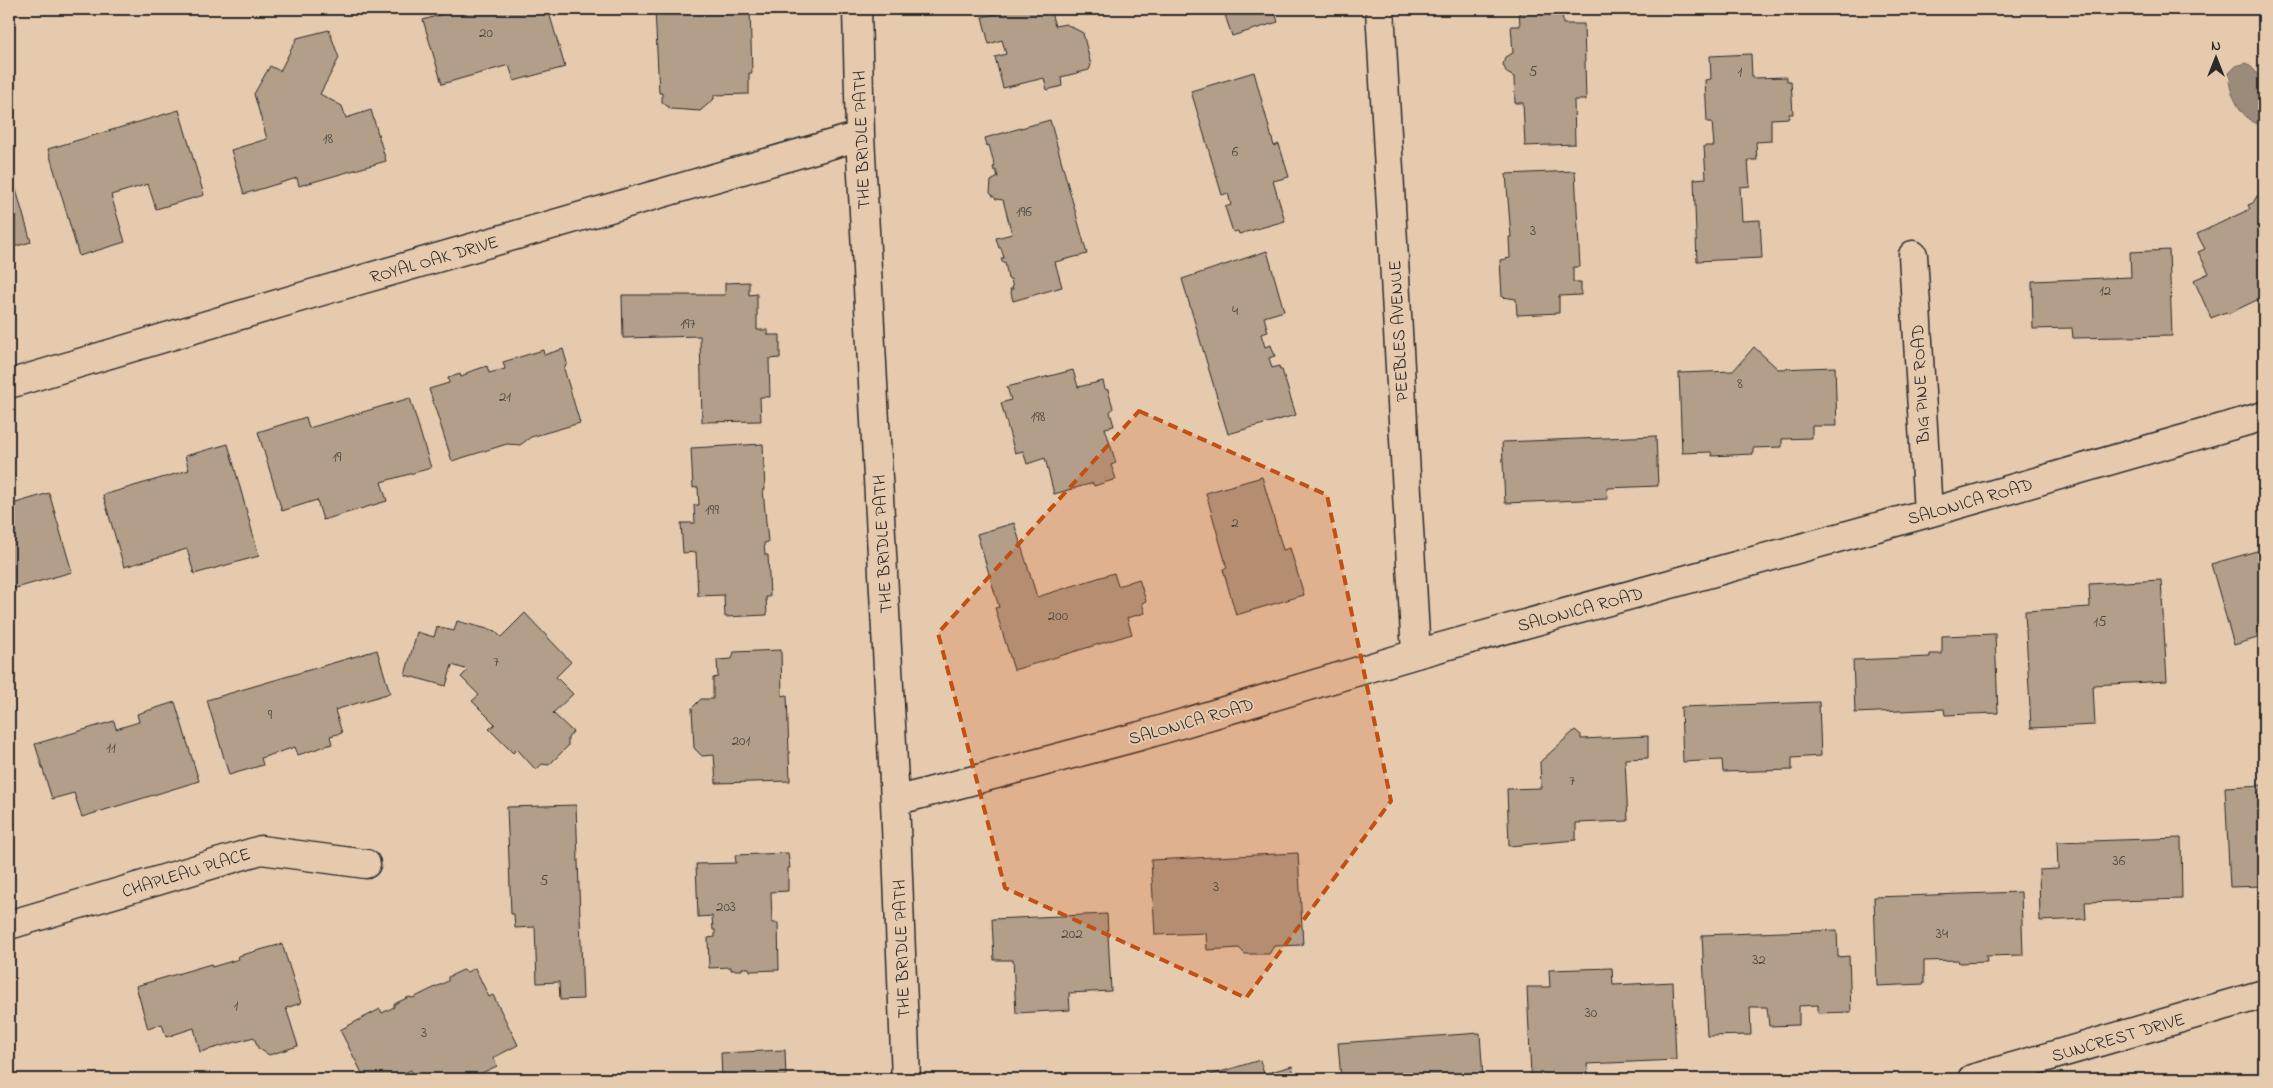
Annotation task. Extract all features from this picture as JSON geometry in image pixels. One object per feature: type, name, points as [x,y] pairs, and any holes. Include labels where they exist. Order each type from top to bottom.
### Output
[{"type":"street","name":"THE BRIDLE PATH","points":[[857,9],[860,136],[895,801],[906,1079]]},
{"type":"street","name":"PEEBLES AVENUE","points":[[1380,9],[1416,654]]},
{"type":"street","name":"ROYAL OAK DRIVE","points":[[9,384],[308,295],[860,136]]},
{"type":"street","name":"BIG PINE ROAD","points":[[1913,255],[1928,513]]},
{"type":"street","name":"SALONICA ROAD","points":[[895,801],[1140,736],[1416,654],[1928,513],[2264,416]]},
{"type":"street","name":"CHAPLEAU PLACE","points":[[9,926],[261,850],[366,864]]},
{"type":"street","name":"SUNCREST DRIVE","points":[[1972,1079],[2264,994]]},
{"type":"highlighted area","points":[[1139,411],[1327,495],[1391,801],[1246,998],[1005,888],[938,633]]},
{"type":"shaded area","points":[[2246,63],[2258,75],[2261,83],[2264,99],[2264,125],[2256,124],[2243,113],[2231,89],[2229,73],[2236,66]]},
{"type":"building","points":[[460,9],[548,9],[565,67],[514,81],[509,65],[442,84],[423,20]]},
{"type":"building","points":[[655,9],[750,9],[752,73],[749,73],[749,94],[714,95],[714,99],[700,111],[671,109],[662,102],[662,93],[659,93]]},
{"type":"building","points":[[994,9],[1050,9],[1055,26],[1066,24],[1083,33],[1091,65],[1089,70],[1061,77],[1062,86],[1047,90],[1044,78],[1003,88],[995,57],[1006,54],[1002,40],[989,44],[982,17],[996,14]]},
{"type":"building","points":[[1223,9],[1274,9],[1278,22],[1232,36]]},
{"type":"building","points":[[1519,9],[1562,9],[1563,24],[1584,24],[1586,100],[1574,100],[1575,144],[1525,146],[1523,103],[1515,103],[1514,77],[1507,73],[1503,65],[1505,57],[1513,53],[1511,26],[1520,26]]},
{"type":"building","points":[[329,30],[339,58],[320,94],[342,106],[346,118],[371,110],[386,161],[299,186],[297,178],[244,194],[231,150],[267,139],[254,94],[270,66],[280,71],[297,38]]},
{"type":"building","points":[[1751,54],[1752,78],[1787,77],[1787,81],[1791,81],[1793,114],[1789,114],[1789,118],[1771,119],[1771,141],[1756,142],[1757,160],[1748,160],[1750,186],[1740,187],[1742,221],[1760,220],[1762,258],[1697,261],[1694,179],[1706,178],[1704,146],[1714,146],[1712,122],[1707,122],[1705,80],[1711,79],[1710,56]]},
{"type":"building","points":[[1254,72],[1274,146],[1279,144],[1289,177],[1273,181],[1285,221],[1239,234],[1238,231],[1233,232],[1225,207],[1231,205],[1228,193],[1222,195],[1191,91]]},
{"type":"building","points":[[179,110],[204,195],[156,209],[148,184],[111,195],[125,242],[79,256],[48,149]]},
{"type":"building","points":[[1050,120],[1087,254],[1055,262],[1062,287],[1013,301],[1010,289],[1013,289],[1011,279],[1008,279],[1005,262],[1003,263],[1001,258],[1004,258],[996,238],[1012,234],[1003,200],[996,199],[990,193],[991,181],[998,177],[996,170],[994,171],[993,167],[995,167],[989,145],[987,146],[985,138]]},
{"type":"building","points":[[1575,171],[1580,267],[1573,267],[1573,282],[1581,282],[1581,295],[1559,296],[1559,313],[1517,315],[1516,299],[1502,297],[1500,260],[1510,258],[1509,237],[1511,237],[1506,174]]},
{"type":"building","points":[[11,172],[31,242],[9,248],[9,173]]},
{"type":"building","points":[[2264,192],[2264,304],[2261,298],[2228,314],[2226,312],[2211,318],[2194,280],[2209,273],[2198,252],[2205,249],[2197,234],[2250,209],[2248,205],[2253,203],[2257,196]]},
{"type":"building","points":[[2169,250],[2172,336],[2073,338],[2072,328],[2033,329],[2032,281],[2131,277],[2130,252]]},
{"type":"building","points":[[1267,251],[1284,311],[1264,317],[1268,332],[1261,334],[1265,347],[1271,345],[1275,356],[1269,358],[1272,368],[1279,366],[1280,370],[1282,370],[1296,415],[1228,434],[1182,279]]},
{"type":"building","points":[[749,282],[749,295],[757,294],[757,330],[768,330],[768,335],[780,335],[780,358],[769,359],[770,397],[760,397],[761,421],[702,422],[700,336],[623,338],[622,295],[725,295],[725,283]]},
{"type":"building","points":[[1754,347],[1778,369],[1835,367],[1837,426],[1812,426],[1812,438],[1782,439],[1782,447],[1753,448],[1753,454],[1712,456],[1711,452],[1682,453],[1679,373],[1733,371]]},
{"type":"building","points":[[563,349],[567,363],[564,369],[580,423],[531,437],[520,445],[507,444],[452,461],[429,389],[449,383],[448,378],[460,374],[461,377],[466,375],[466,373],[487,366],[489,373],[505,369],[503,362],[543,350],[544,355]]},
{"type":"building","points":[[1073,370],[1078,387],[1103,381],[1105,389],[1108,390],[1113,408],[1110,412],[1114,426],[1105,428],[1116,463],[1111,465],[1116,479],[1094,486],[1093,483],[1054,494],[1045,458],[1027,464],[1023,451],[1015,453],[1001,403],[1011,400],[1007,387]]},
{"type":"building","points":[[410,398],[431,468],[381,482],[387,501],[323,520],[317,500],[282,511],[258,432],[306,417],[309,428]]},
{"type":"building","points":[[1656,436],[1658,486],[1607,488],[1608,499],[1505,503],[1502,442]]},
{"type":"building","points":[[228,444],[259,556],[194,574],[187,549],[124,567],[103,495],[189,470],[185,456]]},
{"type":"building","points":[[763,444],[765,490],[763,490],[768,542],[764,543],[765,555],[768,555],[770,597],[766,597],[767,615],[725,617],[724,595],[698,596],[696,552],[683,553],[681,523],[695,523],[694,505],[699,505],[698,487],[693,488],[691,448]]},
{"type":"building","points":[[1262,477],[1283,550],[1290,548],[1304,595],[1236,615],[1223,569],[1227,568],[1206,493]]},
{"type":"building","points":[[49,493],[72,572],[9,590],[9,505]]},
{"type":"building","points":[[1014,523],[1037,597],[1114,573],[1118,586],[1139,579],[1146,601],[1142,603],[1145,613],[1127,618],[1132,634],[1014,670],[995,608],[999,607],[977,534]]},
{"type":"building","points":[[2264,549],[2264,636],[2234,645],[2211,564]]},
{"type":"building","points":[[2161,580],[2167,681],[2093,685],[2095,725],[2031,728],[2025,611],[2090,607],[2089,584]]},
{"type":"building","points":[[525,613],[571,662],[556,677],[573,694],[553,713],[573,732],[568,738],[568,746],[549,765],[542,764],[536,770],[517,749],[513,753],[489,729],[495,724],[472,701],[479,695],[461,677],[467,671],[465,669],[452,665],[446,686],[405,675],[417,632],[434,637],[437,627],[454,631],[457,621],[495,631],[501,637]]},
{"type":"building","points":[[1995,634],[1998,713],[1945,715],[1944,709],[1855,713],[1853,660],[1930,657],[1930,654],[1942,654],[1942,636]]},
{"type":"building","points":[[377,650],[390,693],[335,710],[342,733],[330,736],[332,744],[298,755],[295,747],[261,758],[263,765],[229,775],[207,700]]},
{"type":"building","points":[[781,650],[782,696],[787,695],[790,781],[716,783],[714,755],[702,756],[694,748],[692,708],[701,699],[713,699],[713,678],[718,677],[717,660],[732,659],[734,652]]},
{"type":"building","points":[[175,702],[199,781],[82,817],[74,793],[52,799],[35,744],[114,721],[116,729],[139,722],[137,714]]},
{"type":"building","points":[[1819,702],[1821,756],[1792,758],[1792,770],[1723,772],[1722,760],[1683,762],[1681,707]]},
{"type":"building","points":[[1575,730],[1581,735],[1581,739],[1648,736],[1648,758],[1625,759],[1628,821],[1576,823],[1576,840],[1509,846],[1507,789],[1541,788],[1540,762]]},
{"type":"building","points":[[2264,785],[2264,886],[2230,887],[2225,787]]},
{"type":"building","points":[[576,805],[583,999],[560,1000],[559,982],[537,983],[535,927],[515,928],[514,914],[511,914],[507,807]]},
{"type":"building","points":[[2181,838],[2182,899],[2085,902],[2086,919],[2040,921],[2039,870],[2058,869],[2057,842]]},
{"type":"building","points":[[788,853],[790,868],[788,868],[788,891],[771,892],[772,923],[778,923],[779,970],[750,971],[749,968],[731,970],[731,967],[709,968],[708,938],[715,937],[715,930],[713,930],[712,916],[698,917],[696,864],[736,863],[735,855]]},
{"type":"building","points":[[1298,853],[1303,945],[1274,946],[1269,954],[1245,954],[1239,948],[1207,950],[1206,933],[1155,935],[1151,860]]},
{"type":"building","points":[[2021,892],[2023,955],[1986,956],[1987,962],[1959,963],[1958,960],[1924,961],[1924,984],[1877,986],[1874,897]]},
{"type":"building","points":[[1107,914],[1111,991],[1069,993],[1070,1010],[1016,1013],[1013,960],[994,960],[992,919]]},
{"type":"building","points":[[1837,930],[1838,957],[1849,956],[1851,1012],[1818,1013],[1818,1005],[1799,1006],[1799,1025],[1769,1026],[1767,1007],[1750,1007],[1751,1035],[1707,1036],[1702,935]]},
{"type":"building","points":[[282,944],[301,1003],[286,1008],[298,1046],[269,1055],[258,1048],[254,1037],[200,1052],[194,1028],[166,1037],[162,1024],[148,1029],[136,986],[211,964],[212,967],[239,959],[238,956]]},
{"type":"building","points":[[475,968],[489,997],[493,995],[518,1045],[493,1058],[497,1066],[469,1079],[447,1079],[445,1075],[436,1079],[415,1079],[411,1070],[391,1079],[365,1079],[340,1030],[380,1009],[382,1013],[394,1007],[394,1004],[409,997],[413,998],[448,981],[448,977],[463,970],[467,972]]},
{"type":"building","points":[[1612,968],[1613,985],[1673,982],[1676,1060],[1587,1064],[1588,1074],[1531,1076],[1527,987],[1550,987],[1549,970]]},
{"type":"building","points":[[1480,1033],[1483,1079],[1341,1079],[1338,1043]]},
{"type":"building","points":[[785,1050],[786,1079],[722,1079],[721,1053]]},
{"type":"building","points":[[1260,1060],[1264,1074],[1292,1066],[1295,1079],[1197,1079]]}]
